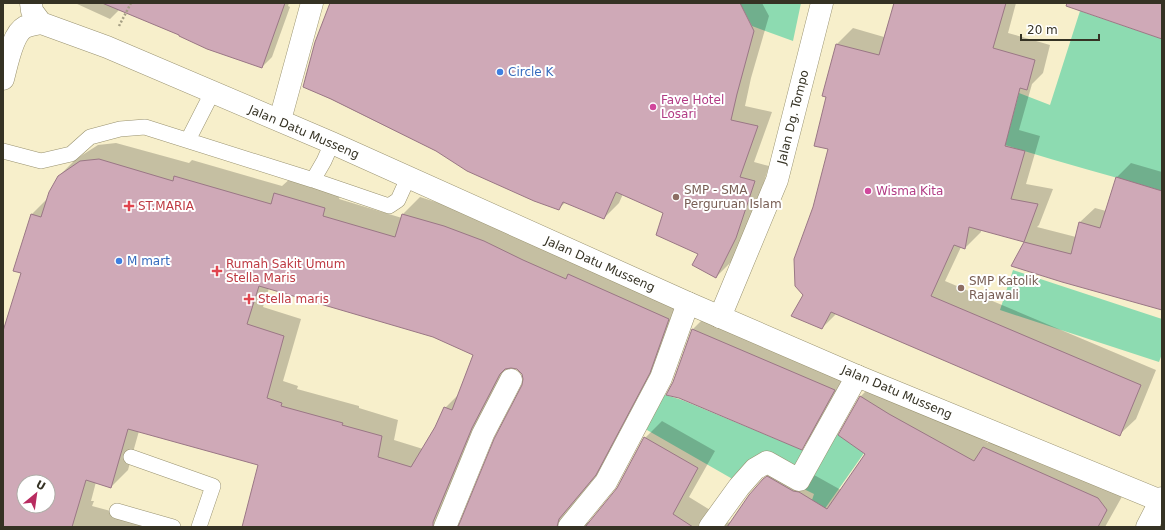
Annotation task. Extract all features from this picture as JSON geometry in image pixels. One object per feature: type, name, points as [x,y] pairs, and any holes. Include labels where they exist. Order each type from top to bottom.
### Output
[{"type":"street","points":[[3,79],[15,39],[25,28],[41,23],[32,11],[31,3]]},
{"type":"street","points":[[280,120],[312,3]]},
{"type":"street","name":"Jalan Dg. Tompo","points":[[720,317],[777,180],[822,3]]},
{"type":"street","name":"Jalan Datu Musseng","points":[[41,23],[107,47],[212,93],[280,120],[688,303],[857,376],[1161,499]]},
{"type":"street","points":[[569,527],[606,482],[661,378],[688,303]]},
{"type":"street","points":[[710,527],[739,486],[755,469],[767,462],[799,480],[857,376]]},
{"type":"street","points":[[445,527],[483,434],[510,380]]},
{"type":"street","points":[[1147,527],[1161,499]]},
{"type":"lane","points":[[188,140],[212,93]]},
{"type":"lane","points":[[3,151],[42,161],[70,154],[90,137],[120,129],[145,127],[313,180],[389,206],[398,200],[408,178]]},
{"type":"lane","points":[[313,180],[332,143]]},
{"type":"lane","points":[[131,456],[213,486],[199,527]]},
{"type":"lane","points":[[117,511],[173,527]]},
{"type":"green space","points":[[740,3],[801,3],[793,41],[752,26]]},
{"type":"green space","points":[[1080,11],[1162,39],[1162,191],[1005,145],[1019,93],[1050,105]]},
{"type":"green space","points":[[1013,270],[1162,319],[1162,354],[1159,362],[1000,310]]},
{"type":"green space","points":[[836,390],[857,394],[837,434],[864,453],[812,527],[812,500],[814,494],[763,469],[736,481],[647,430],[628,424],[656,392],[682,400],[810,453]]},
{"type":"building","points":[[102,3],[285,3],[262,68],[207,49],[179,35]]},
{"type":"building","points":[[330,3],[740,3],[754,31],[731,120],[758,126],[740,177],[755,181],[736,238],[716,278],[692,265],[698,254],[656,235],[663,213],[616,192],[604,219],[563,202],[559,210],[534,201],[467,171],[436,151],[331,99],[303,87],[315,42]]},
{"type":"building","points":[[894,3],[1006,3],[993,48],[1035,60],[1027,90],[1020,88],[1005,146],[1025,151],[1011,199],[1038,204],[1024,242],[969,227],[965,249],[954,245],[931,296],[1141,385],[1120,436],[831,312],[822,329],[791,316],[803,295],[795,286],[794,259],[813,207],[828,149],[814,146],[826,97],[822,96],[836,44],[879,55]]},
{"type":"building","points":[[1067,3],[1162,3],[1162,39],[1066,6]]},
{"type":"building","name":"Rumah Sakit Umum Stella Maris","points":[[99,159],[173,181],[174,176],[271,204],[274,193],[325,208],[323,216],[395,237],[402,214],[444,226],[484,241],[566,279],[568,274],[669,319],[650,373],[596,475],[559,519],[557,527],[458,527],[494,439],[522,385],[522,374],[517,369],[511,368],[505,369],[500,374],[472,428],[433,522],[433,527],[242,527],[258,465],[128,429],[111,488],[86,480],[72,527],[3,527],[3,331],[21,273],[13,271],[31,214],[41,217],[49,192],[58,176],[80,161]],"holes":[[[259,286],[433,337],[473,355],[452,410],[444,407],[435,427],[411,467],[378,457],[382,436],[342,425],[343,423],[281,406],[282,403],[267,398],[284,336],[247,324]]]},
{"type":"building","points":[[1116,177],[1162,191],[1162,310],[1011,266],[1024,242],[1071,254],[1079,222],[1100,228]]},
{"type":"building","points":[[692,329],[835,390],[802,450],[679,398],[666,395],[673,382]]},
{"type":"building","points":[[860,396],[889,414],[974,461],[983,447],[1098,498],[1107,510],[1098,527],[727,527],[749,495],[767,476],[793,491],[799,492],[827,509],[865,454],[838,435]]},
{"type":"building","points":[[644,437],[698,468],[673,514],[693,527],[585,527],[617,488]]},
{"type":"place","name":"Circle K","points":[[500,72]]},
{"type":"place","name":"Fave Hotel Losari","points":[[653,107]]},
{"type":"place","name":"Wisma Kita","points":[[868,191]]},
{"type":"place","name":"SMP - SMA Perguruan Islam","points":[[676,197]]},
{"type":"place","name":"ST.MARIA","points":[[129,206]]},
{"type":"place","name":"M mart","points":[[119,261]]},
{"type":"place","name":"Rumah Sakit Umum Stella Maris","points":[[217,271]]},
{"type":"place","name":"SMP Katolik Rajawali","points":[[961,288]]},
{"type":"place","name":"Stella maris","points":[[249,299]]}]
